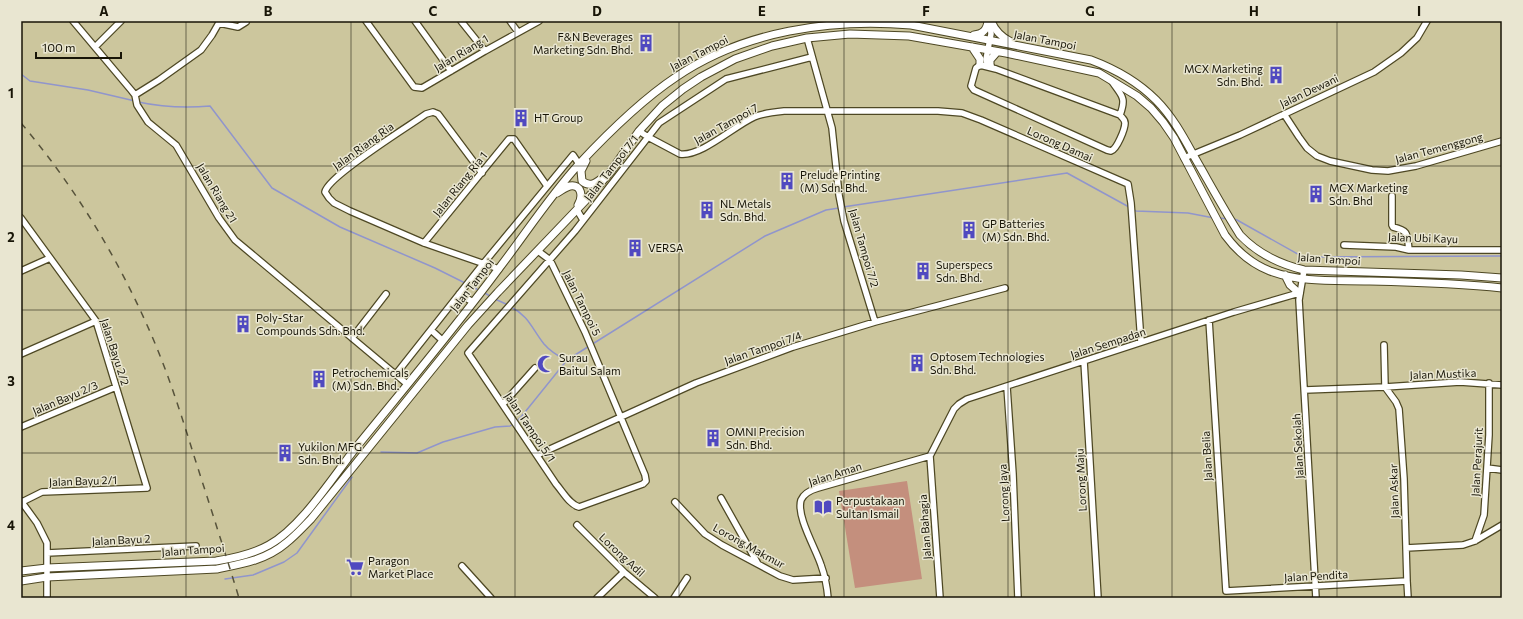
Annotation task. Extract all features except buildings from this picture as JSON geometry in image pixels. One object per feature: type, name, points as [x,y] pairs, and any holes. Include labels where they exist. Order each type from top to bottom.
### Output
[{"type":"main road","points":[[970,36],[981,34],[990,21]]},
{"type":"main road","points":[[990,21],[1000,36],[1018,45]]},
{"type":"main road","name":"Jalan Tampoi","points":[[21,572],[47,568],[216,561],[242,556],[268,546],[279,539],[293,526],[315,501],[499,270],[554,195],[579,164],[650,96],[677,76],[731,48],[768,36],[802,28],[846,24],[886,23],[911,25],[1091,60],[1105,65],[1142,88],[1156,101],[1177,127],[1231,222],[1240,235],[1250,246],[1264,255],[1285,265],[1304,270],[1461,275],[1502,278]]},
{"type":"main road","name":"Jalan Tampoi","points":[[21,581],[47,577],[217,569],[244,564],[279,549],[311,519],[420,384],[488,303],[611,171],[639,131],[662,106],[701,77],[735,59],[772,46],[807,38],[850,34],[890,34],[932,39],[1089,70],[1110,78],[1137,96],[1163,122],[1174,138],[1218,222],[1233,246],[1268,270],[1302,279],[1502,288]]},
{"type":"main road","points":[[972,47],[980,59],[980,65]]},
{"type":"main road","points":[[993,67],[990,60],[997,52]]},
{"type":"main road","points":[[592,152],[581,171],[582,181],[587,184],[596,183],[611,171]]},
{"type":"main road","points":[[554,195],[570,186],[579,189],[581,197],[575,211]]},
{"type":"main road","points":[[1285,275],[1290,285],[1299,293]]},
{"type":"street","name":"Jalan Riang 21","points":[[73,21],[135,97],[137,106],[148,122],[176,145],[219,218],[235,240],[407,384]]},
{"type":"street","points":[[95,47],[120,21]]},
{"type":"street","name":"Jalan Riang 1","points":[[366,21],[414,87],[422,88],[539,21]]},
{"type":"street","points":[[415,21],[452,71]]},
{"type":"street","points":[[461,21],[485,51]]},
{"type":"street","points":[[510,21],[518,32]]},
{"type":"street","points":[[990,21],[991,31],[986,60],[993,67]]},
{"type":"street","name":"Jalan Dewani","points":[[1184,158],[1374,72],[1401,53],[1417,38],[1427,21]]},
{"type":"street","points":[[135,97],[201,50],[210,39],[219,22],[238,27],[246,22]]},
{"type":"street","name":"Jalan Tampoi 7/2","points":[[807,38],[832,128],[839,195],[844,221],[876,322]]},
{"type":"street","name":"Jalan Tampoi 7/1","points":[[468,353],[550,260],[659,123],[726,79],[812,57]]},
{"type":"street","points":[[980,65],[993,67],[1120,115],[1124,120],[1125,125],[1116,148],[1111,151],[974,90],[971,86],[976,68],[980,65]]},
{"type":"street","points":[[1110,78],[1124,99],[1124,104],[1120,115]]},
{"type":"street","name":"Jalan Tampoi 7","points":[[639,131],[680,154],[685,154],[697,152],[752,118],[767,113],[828,110]]},
{"type":"street","name":"Lorong Damai","points":[[828,110],[938,111],[962,113],[1126,183],[1129,188],[1131,203],[1141,342]]},
{"type":"street","name":"Jalan Riang Ria","points":[[482,173],[438,114],[433,112],[426,114],[350,166],[329,184],[325,192],[328,198],[334,203],[424,243],[456,253],[499,270]]},
{"type":"street","name":"Jalan Temenggong","points":[[1284,114],[1298,137],[1307,148],[1317,156],[1330,161],[1372,170],[1388,170],[1416,166],[1502,142]]},
{"type":"street","name":"Jalan Riang Ria 1","points":[[424,243],[509,139],[512,138],[547,186]]},
{"type":"street","points":[[396,374],[470,280],[572,155],[579,164]]},
{"type":"street","points":[[1392,196],[1392,225],[1393,227],[1406,232],[1409,250]]},
{"type":"street","points":[[575,211],[583,220]]},
{"type":"street","name":"Jalan Bayu 2/2","points":[[21,218],[96,321],[147,488]]},
{"type":"street","name":"Jalan Ubi Kayu","points":[[1344,245],[1396,247],[1409,250],[1502,250]]},
{"type":"street","name":"Jalan Tampoi 5","points":[[538,251],[550,260],[596,356],[645,475],[646,481],[644,484],[579,507]]},
{"type":"street","points":[[21,271],[50,258]]},
{"type":"street","points":[[1299,293],[1304,270]]},
{"type":"street","name":"Jalan Tampoi 7/4","points":[[537,455],[674,392],[726,371],[794,347],[876,322],[1005,288]]},
{"type":"street","name":"Jalan Sempadan","points":[[930,456],[954,409],[967,399],[1209,320],[1299,293]]},
{"type":"street","name":"Jalan Sekolah","points":[[1299,293],[1316,598]]},
{"type":"street","points":[[352,338],[386,294]]},
{"type":"street","points":[[459,294],[473,302]]},
{"type":"street","name":"Jalan Belia","points":[[1209,320],[1226,592]]},
{"type":"street","points":[[21,354],[96,321]]},
{"type":"street","points":[[431,330],[442,340]]},
{"type":"street","name":"Jalan Askar","points":[[1384,345],[1386,387],[1399,409],[1404,479],[1408,598]]},
{"type":"street","name":"Jalan Tampoi 5/1","points":[[468,353],[570,501],[574,506],[579,507]]},
{"type":"street","name":"Lorong Maju","points":[[1084,362],[1098,598]]},
{"type":"street","points":[[503,405],[535,368]]},
{"type":"street","name":"Jalan Mustika","points":[[1386,387],[1460,382],[1502,385]]},
{"type":"street","name":"Jalan Perajurit","points":[[1475,541],[1484,515],[1489,435],[1489,384]]},
{"type":"street","name":"Jalan Bayu 2/3","points":[[21,427],[116,387]]},
{"type":"street","name":"Lorong Jaya","points":[[1007,387],[1013,474],[1018,598]]},
{"type":"street","points":[[1305,390],[1386,387]]},
{"type":"street","name":"Jalan Aman","points":[[828,598],[826,578],[803,520],[800,508],[801,501],[805,494],[818,488],[930,456]]},
{"type":"street","name":"Jalan Bahagia","points":[[930,456],[940,598]]},
{"type":"street","points":[[1487,468],[1502,470]]},
{"type":"street","name":"Jalan Bayu 2/1","points":[[22,502],[42,492],[147,488]]},
{"type":"street","points":[[721,498],[758,564]]},
{"type":"street","points":[[22,502],[37,523],[47,543],[47,598]]},
{"type":"street","name":"Lorong Makmur","points":[[675,502],[705,534],[722,545],[780,576],[793,580],[826,578]]},
{"type":"street","name":"Lorong Adil","points":[[577,525],[624,572],[655,598]]},
{"type":"street","points":[[1406,548],[1463,545],[1475,541],[1502,525]]},
{"type":"street","name":"Jalan Bayu 2","points":[[47,553],[196,546]]},
{"type":"street","points":[[462,566],[491,598]]},
{"type":"street","points":[[597,598],[624,572]]},
{"type":"street","points":[[674,598],[687,578]]},
{"type":"street","name":"Jalan Pendita","points":[[1226,592],[1407,581]]},
{"type":"shaded area","points":[[907,481],[922,579],[855,588],[839,491]]},
{"type":"waterway","points":[[21,74],[30,81],[88,90],[135,101]]},
{"type":"waterway","points":[[138,102],[174,107],[210,106],[272,188],[340,227],[435,268],[465,283]]},
{"type":"waterway","points":[[843,207],[1067,173],[1129,207]]},
{"type":"waterway","points":[[517,421],[567,360],[765,236],[826,210],[839,208]]},
{"type":"waterway","points":[[1133,209],[1136,211],[1188,213],[1214,218]]},
{"type":"waterway","points":[[1220,218],[1228,219]]},
{"type":"waterway","points":[[1234,219],[1303,257],[1502,256]]},
{"type":"waterway","points":[[469,285],[480,291]]},
{"type":"waterway","points":[[483,292],[490,296]]},
{"type":"waterway","points":[[495,299],[508,305]]},
{"type":"waterway","points":[[511,307],[522,314],[530,323],[546,347],[566,360]]},
{"type":"waterway","points":[[381,452],[417,453],[443,442],[495,427],[510,426],[514,423]]},
{"type":"waterway","points":[[225,579],[253,575],[284,562],[297,553],[352,477]]},
{"type":"railway","points":[[21,123],[75,194],[107,245],[147,325],[179,408],[239,598]]},
{"type":"place","name":"F&N Beverages Marketing Sdn. Bhd.","points":[[646,43]]},
{"type":"place","name":"MCX Marketing Sdn. Bhd.","points":[[1276,75]]},
{"type":"place","name":"HT Group","points":[[521,118]]},
{"type":"place","name":"Prelude Printing (M) Sdn. Bhd.","points":[[787,181]]},
{"type":"place","name":"MCX Marketing Sdn. Bhd","points":[[1316,194]]},
{"type":"place","name":"NL Metals Sdn. Bhd.","points":[[707,210]]},
{"type":"place","name":"GP Batteries (M) Sdn. Bhd.","points":[[969,230]]},
{"type":"place","name":"VERSA","points":[[635,248]]},
{"type":"place","name":"Superspecs Sdn. Bhd.","points":[[923,271]]},
{"type":"place","name":"Poly-Star Compounds Sdn. Bhd.","points":[[243,324]]},
{"type":"place","name":"Optosem Technologies Sdn. Bhd.","points":[[917,363]]},
{"type":"place","name":"Surau Baitul Salam","points":[[546,364]]},
{"type":"place","name":"Petrochemicals (M) Sdn. Bhd.","points":[[319,379]]},
{"type":"place","name":"OMNI Precision Sdn. Bhd.","points":[[713,438]]},
{"type":"place","name":"Yukilon MFG Sdn. Bhd.","points":[[285,453]]},
{"type":"place","name":"Perpustakaan Sultan Ismail","points":[[823,507]]},
{"type":"place","name":"Paragon Market Place","points":[[355,567]]}]
